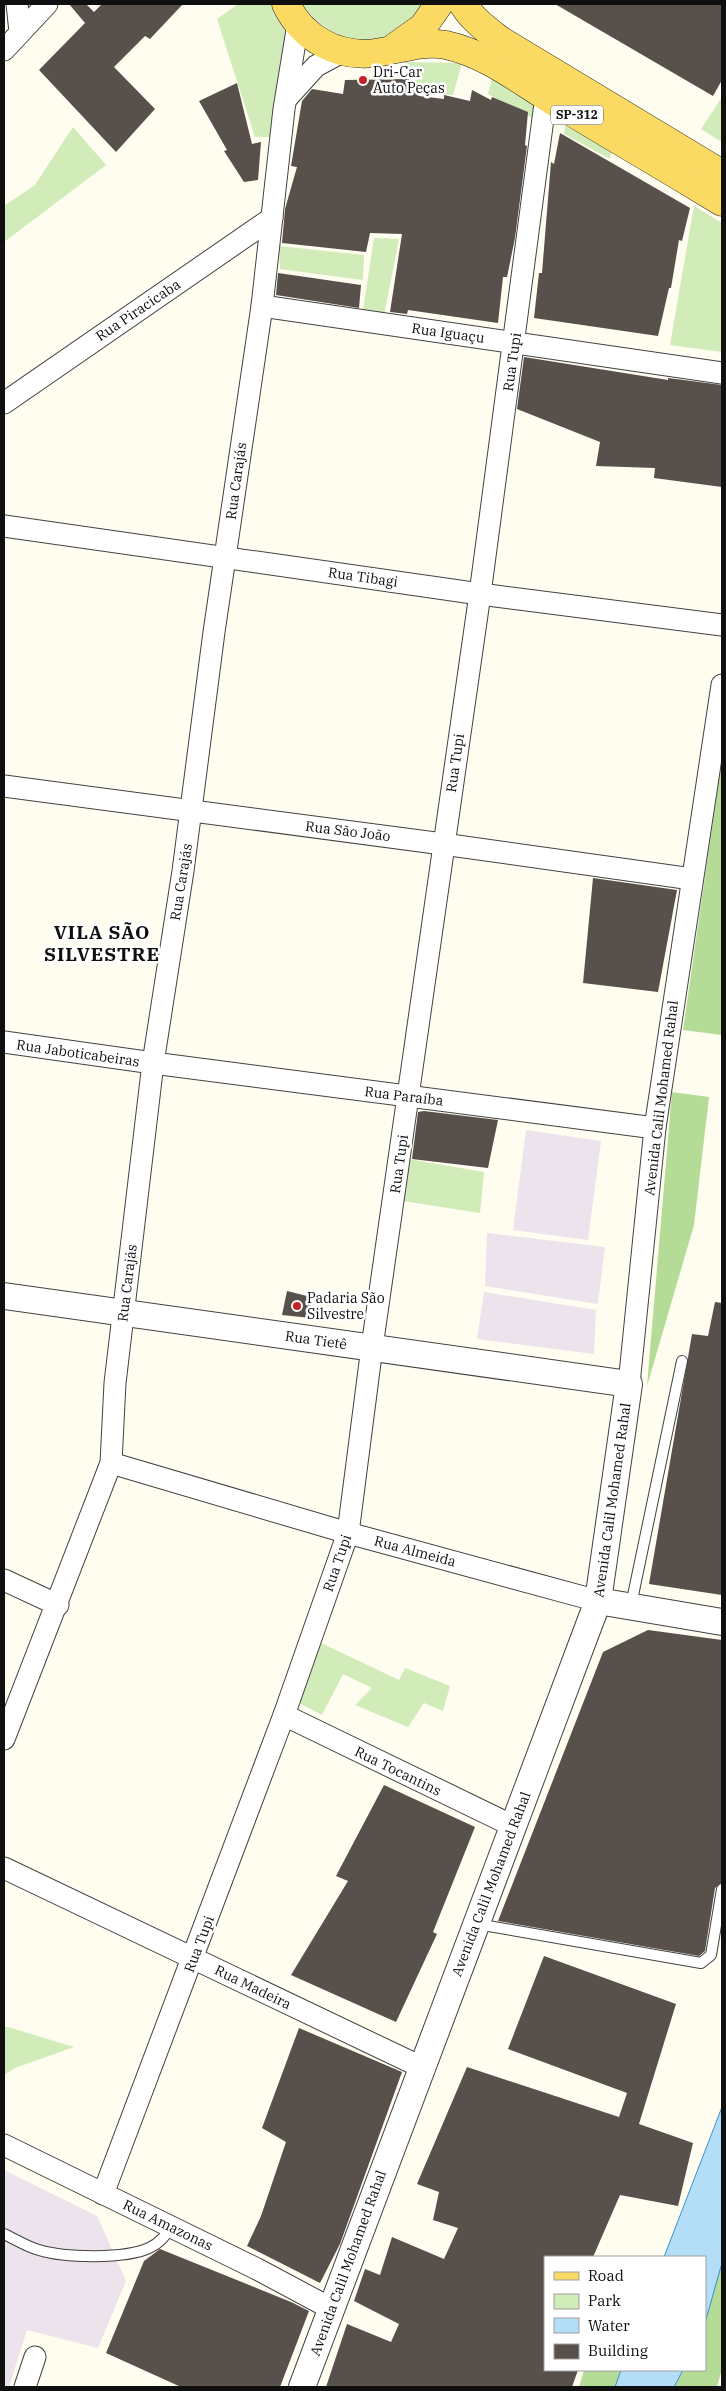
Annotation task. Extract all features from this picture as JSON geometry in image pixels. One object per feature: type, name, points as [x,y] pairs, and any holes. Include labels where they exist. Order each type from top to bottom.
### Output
[{"type":"main road","name":"SP-312","points":[[394,48],[423,27],[439,4]]},
{"type":"main road","name":"SP-312","points":[[463,4],[467,12],[482,26],[508,44],[722,174]]},
{"type":"main road","name":"SP-312","points":[[292,14],[318,42],[342,52],[377,53],[394,48],[445,45],[492,61],[546,96],[722,202]]},
{"type":"street","points":[[17,4],[20,32]]},
{"type":"street","points":[[4,50],[46,4]]},
{"type":"street","name":"Rua Carajás","points":[[4,1738],[58,1605],[111,1463],[115,1383],[153,1064],[192,811],[214,632],[262,306],[287,98],[292,14]]},
{"type":"street","points":[[287,98],[316,66],[342,52]]},
{"type":"street","name":"Rua Tupi","points":[[103,2194],[194,1958],[284,1715],[348,1533],[372,1348],[480,594],[546,96]]},
{"type":"street","name":"Rua Piracicaba","points":[[4,403],[272,218]]},
{"type":"street","name":"Rua Iguaçu","points":[[262,306],[722,373]]},
{"type":"street","name":"Rua Tibagi","points":[[4,526],[480,594],[722,625]]},
{"type":"street","name":"Avenida Calil Mohamed Rahal","points":[[302,2387],[330,2308],[598,1601],[629,1384],[656,1128],[722,685]]},
{"type":"street","name":"Rua São João","points":[[4,786],[692,879]]},
{"type":"street","name":"Rua Jaboticabeiras","points":[[4,1042],[153,1064]]},
{"type":"street","name":"Rua Paraíba","points":[[153,1064],[656,1128]]},
{"type":"street","name":"Rua Tietê","points":[[4,1296],[629,1384]]},
{"type":"street","name":"Rua Almeida","points":[[111,1463],[348,1533],[598,1601],[630,1608],[722,1622]]},
{"type":"street","points":[[4,1580],[58,1605]]},
{"type":"street","name":"Rua Tocantins","points":[[284,1715],[513,1826]]},
{"type":"street","name":"Rua Madeira","points":[[4,1868],[421,2068]]},
{"type":"street","name":"Rua Amazonas","points":[[4,2145],[258,2268],[330,2308]]},
{"type":"street","points":[[25,2387],[35,2357]]},
{"type":"lane","points":[[630,1608],[682,1361]]},
{"type":"lane","points":[[711,1955],[722,1889]]},
{"type":"lane","points":[[476,1924],[701,1964],[722,1947]]},
{"type":"lane","points":[[4,2234],[39,2250],[88,2256],[135,2252],[150,2248],[162,2240],[171,2227]]},
{"type":"shaded area","points":[[526,1130],[601,1141],[588,1240],[513,1230]]},
{"type":"shaded area","points":[[487,1233],[605,1247],[598,1304],[485,1286]]},
{"type":"shaded area","points":[[484,1292],[596,1310],[594,1354],[477,1339]]},
{"type":"shaded area","points":[[4,2170],[97,2216],[126,2281],[98,2348],[27,2330],[9,2387],[4,2387]]},
{"type":"green space","points":[[238,4],[274,4],[293,31],[273,137],[255,137],[217,19]]},
{"type":"green space","points":[[302,4],[427,4],[413,20],[397,31],[381,38],[364,40],[348,38],[332,31],[316,20]]},
{"type":"green space","points":[[404,62],[462,63],[453,95],[422,93]]},
{"type":"green space","points":[[493,75],[537,102],[536,120],[488,94]]},
{"type":"green space","points":[[722,97],[722,142],[701,129]]},
{"type":"green space","points":[[565,126],[612,150],[610,159],[564,134]]},
{"type":"green space","points":[[73,127],[106,165],[4,242],[4,206],[35,185]]},
{"type":"green space","points":[[694,206],[722,223],[722,352],[670,345]]},
{"type":"green space","points":[[374,238],[399,239],[384,315],[363,310]]},
{"type":"green space","points":[[279,246],[364,255],[363,280],[280,269]]},
{"type":"green space","points":[[722,758],[722,1035],[683,1030]]},
{"type":"green space","points":[[672,1092],[709,1097],[694,1225],[647,1386]]},
{"type":"green space","points":[[408,1159],[484,1172],[480,1213],[403,1201]]},
{"type":"green space","points":[[321,1643],[399,1680],[405,1668],[450,1686],[443,1711],[424,1703],[408,1727],[355,1705],[372,1688],[343,1674],[322,1715],[299,1703]]},
{"type":"green space","points":[[4,2027],[74,2047],[15,2068],[4,2075]]},
{"type":"green space","points":[[722,2117],[722,2369],[717,2387],[579,2387],[584,2371],[706,2371],[706,2256],[664,2256]]},
{"type":"water","points":[[722,2107],[722,2263],[706,2319],[706,2256],[664,2256]]},
{"type":"water","points":[[621,2371],[682,2371],[674,2387],[615,2387]]},
{"type":"building","points":[[69,4],[86,4],[94,12],[102,4],[183,4],[150,39],[145,36],[114,67],[155,109],[116,152],[39,70],[85,23]]},
{"type":"building","points":[[555,4],[722,4],[722,80],[713,96]]},
{"type":"building","points":[[409,79],[419,96],[444,99],[444,95],[470,101],[472,90],[491,100],[492,97],[528,112],[525,145],[527,146],[515,238],[507,277],[503,277],[498,323],[408,310],[407,314],[390,312],[402,234],[370,233],[366,252],[282,243],[285,209],[297,167],[291,166],[302,101],[312,89],[343,94],[345,80]]},
{"type":"building","points":[[237,83],[252,144],[261,142],[258,180],[244,182],[224,151],[227,150],[199,101]]},
{"type":"building","points":[[560,133],[690,208],[682,241],[679,240],[671,288],[669,288],[658,336],[534,318],[539,273],[542,273],[551,162],[554,164]]},
{"type":"building","points":[[278,273],[361,285],[359,308],[276,295]]},
{"type":"building","points":[[524,357],[668,380],[668,378],[722,385],[722,487],[654,478],[655,468],[596,466],[600,442],[517,409]]},
{"type":"building","points":[[593,878],[677,890],[658,992],[583,983]]},
{"type":"building","points":[[424,1111],[498,1120],[488,1168],[412,1159],[418,1112]]},
{"type":"building","name":"Padaria São Silvestre","points":[[287,1291],[311,1297],[311,1318],[282,1315]]},
{"type":"building","points":[[715,1302],[722,1303],[722,1595],[649,1584],[692,1334],[708,1336]]},
{"type":"building","points":[[648,1630],[722,1640],[722,1882],[715,1888],[705,1951],[699,1956],[498,1921],[603,1652]]},
{"type":"building","points":[[384,1785],[475,1827],[433,1932],[437,1934],[396,2022],[291,1975],[348,1881],[336,1876]]},
{"type":"building","points":[[544,1956],[676,2004],[639,2124],[693,2143],[678,2206],[620,2195],[593,2256],[544,2256],[544,2371],[578,2371],[572,2387],[326,2387],[347,2324],[391,2342],[399,2324],[354,2301],[365,2269],[380,2275],[392,2237],[444,2259],[458,2228],[433,2220],[439,2192],[417,2184],[467,2067],[619,2117],[627,2093],[508,2049]]},
{"type":"building","points":[[299,2028],[402,2072],[340,2244],[320,2283],[247,2246],[261,2216],[286,2142],[262,2128]]},
{"type":"building","points":[[160,2249],[309,2311],[280,2387],[181,2387],[106,2353],[144,2261]]},
{"type":"place","name":"Dri-Car Auto Peças","points":[[363,80]]},
{"type":"place","name":"Padaria São Silvestre","points":[[297,1306]]},
{"type":"district","name":"VILA SÃO SILVESTRE","points":[[102,943]]}]
